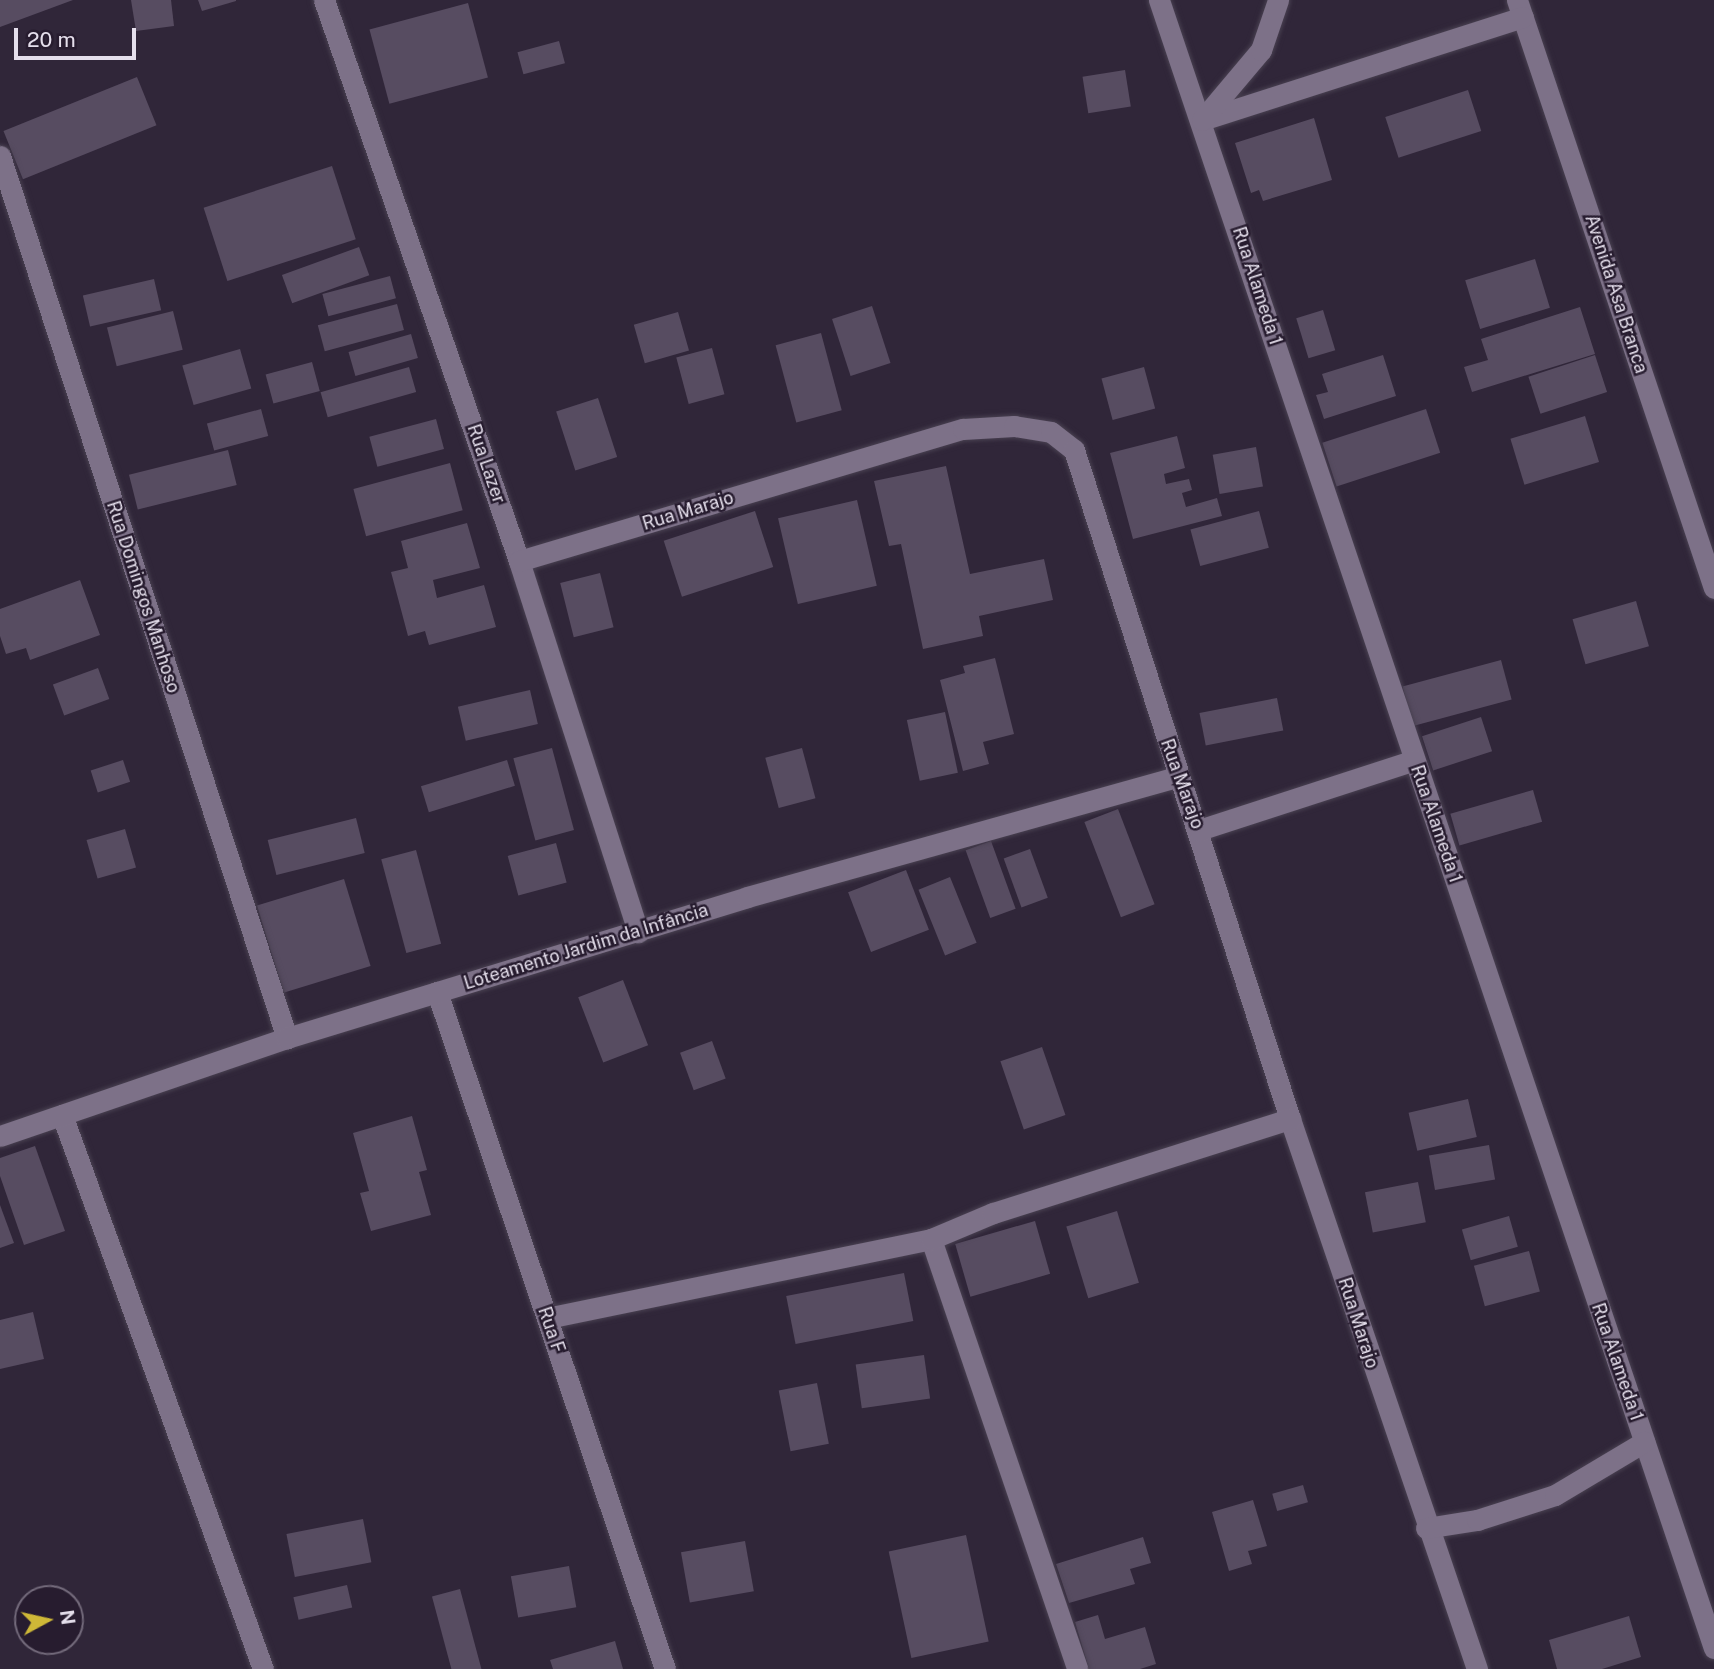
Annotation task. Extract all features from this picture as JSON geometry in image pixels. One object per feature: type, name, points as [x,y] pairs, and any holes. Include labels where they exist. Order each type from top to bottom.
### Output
[{"type":"street","name":"Rua Lazer","points":[[324,0],[519,561],[638,932]]},
{"type":"street","name":"Rua Alameda 1","points":[[1160,0],[1714,1648]]},
{"type":"street","points":[[1202,120],[1261,51],[1278,0]]},
{"type":"street","points":[[1202,120],[1520,8]]},
{"type":"street","name":"Avenida Asa Branca","points":[[1520,8],[1714,588]]},
{"type":"street","name":"Rua Domingos Manhoso","points":[[0,156],[287,1038]]},
{"type":"street","name":"Rua Marajo","points":[[519,561],[963,429],[1014,426],[1051,432],[1074,450],[1178,777],[1199,830],[1290,1119],[1426,1528],[1477,1669]]},
{"type":"street","points":[[1199,830],[1414,760]]},
{"type":"street","name":"Loteamento Jardim da Infância","points":[[0,1136],[287,1038],[747,897],[1178,777]]},
{"type":"street","name":"Rua F","points":[[437,992],[665,1669]]},
{"type":"street","points":[[62,1115],[263,1669]]},
{"type":"street","points":[[547,1318],[931,1240],[993,1213],[1290,1119]]},
{"type":"street","points":[[931,1240],[1076,1669]]},
{"type":"street","points":[[1426,1528],[1477,1520],[1555,1495],[1644,1442]]},
{"type":"building","points":[[0,0],[73,0],[0,27]]},
{"type":"building","points":[[131,0],[171,0],[174,26],[136,31]]},
{"type":"building","points":[[198,0],[236,0],[236,1],[202,11]]},
{"type":"building","points":[[468,3],[488,77],[389,104],[369,29]]},
{"type":"building","points":[[559,41],[565,63],[523,74],[517,52]]},
{"type":"building","points":[[1125,70],[1131,107],[1088,113],[1083,77]]},
{"type":"building","points":[[137,77],[156,125],[23,179],[3,131]]},
{"type":"building","points":[[1468,90],[1481,131],[1399,158],[1385,117]]},
{"type":"building","points":[[1314,118],[1332,180],[1263,201],[1259,190],[1251,193],[1235,143]]},
{"type":"building","points":[[332,166],[356,239],[227,281],[204,208]]},
{"type":"building","points":[[359,247],[369,275],[292,303],[282,275]]},
{"type":"building","points":[[1535,259],[1550,308],[1480,329],[1465,280]]},
{"type":"building","points":[[390,276],[396,298],[328,316],[322,294]]},
{"type":"building","points":[[154,279],[161,310],[90,327],[83,295]]},
{"type":"building","points":[[397,304],[404,330],[325,351],[318,325]]},
{"type":"building","points":[[872,306],[891,363],[851,376],[832,319]]},
{"type":"building","points":[[1580,307],[1595,354],[1472,392],[1464,367],[1488,360],[1481,339]]},
{"type":"building","points":[[1323,310],[1335,350],[1309,358],[1296,318]]},
{"type":"building","points":[[173,311],[183,350],[117,366],[107,327]]},
{"type":"building","points":[[678,312],[689,350],[645,363],[634,325]]},
{"type":"building","points":[[821,333],[842,410],[796,422],[776,345]]},
{"type":"building","points":[[411,334],[418,358],[355,376],[349,352]]},
{"type":"building","points":[[712,348],[724,394],[689,404],[676,358]]},
{"type":"building","points":[[240,349],[251,388],[194,405],[182,366]]},
{"type":"building","points":[[1383,355],[1396,396],[1324,419],[1316,395],[1328,392],[1322,374]]},
{"type":"building","points":[[1595,355],[1607,392],[1540,414],[1528,377]]},
{"type":"building","points":[[312,362],[320,391],[273,403],[266,374]]},
{"type":"building","points":[[409,367],[416,392],[328,417],[321,392]]},
{"type":"building","points":[[1144,367],[1155,409],[1113,420],[1101,378]]},
{"type":"building","points":[[598,398],[617,457],[575,471],[556,412]]},
{"type":"building","points":[[261,409],[268,436],[214,451],[207,423]]},
{"type":"building","points":[[1426,409],[1440,453],[1337,486],[1322,443]]},
{"type":"building","points":[[1585,416],[1599,462],[1524,485],[1510,439]]},
{"type":"building","points":[[436,419],[444,449],[377,467],[369,437]]},
{"type":"building","points":[[1177,436],[1185,468],[1164,474],[1166,484],[1189,479],[1192,490],[1182,493],[1186,507],[1217,498],[1222,516],[1133,539],[1110,453]]},
{"type":"building","points":[[1256,447],[1263,486],[1220,494],[1213,455]]},
{"type":"building","points":[[228,450],[237,485],[138,510],[129,475]]},
{"type":"building","points":[[450,463],[463,510],[366,536],[353,489]]},
{"type":"building","points":[[946,466],[970,574],[1044,559],[1053,600],[979,616],[983,636],[923,649],[901,544],[889,546],[874,481]]},
{"type":"building","points":[[857,500],[877,586],[798,604],[778,518]]},
{"type":"building","points":[[755,511],[773,567],[682,597],[664,541]]},
{"type":"building","points":[[1259,511],[1269,548],[1200,566],[1190,529]]},
{"type":"building","points":[[467,523],[480,568],[433,580],[437,598],[484,585],[496,627],[429,645],[425,631],[408,636],[391,572],[408,568],[401,541]]},
{"type":"building","points":[[600,573],[614,627],[574,637],[560,583]]},
{"type":"building","points":[[80,580],[100,635],[30,660],[26,648],[6,654],[0,636],[0,609]]},
{"type":"building","points":[[1636,601],[1649,646],[1586,664],[1573,619]]},
{"type":"building","points":[[995,658],[1014,734],[983,742],[989,764],[963,771],[940,680],[965,673],[963,666]]},
{"type":"building","points":[[1501,660],[1512,700],[1413,726],[1402,686]]},
{"type":"building","points":[[98,668],[109,699],[64,715],[53,684]]},
{"type":"building","points":[[530,690],[538,724],[466,741],[458,707]]},
{"type":"building","points":[[1277,698],[1283,730],[1206,745],[1199,713]]},
{"type":"building","points":[[945,712],[958,773],[920,781],[907,720]]},
{"type":"building","points":[[1481,717],[1492,751],[1433,770],[1422,736]]},
{"type":"building","points":[[552,748],[574,830],[535,840],[513,758]]},
{"type":"building","points":[[802,748],[815,798],[779,808],[765,758]]},
{"type":"building","points":[[123,760],[130,782],[98,792],[91,771]]},
{"type":"building","points":[[507,760],[515,786],[429,812],[421,786]]},
{"type":"building","points":[[1533,790],[1542,822],[1459,845],[1450,814]]},
{"type":"building","points":[[1118,809],[1155,904],[1121,917],[1084,822]]},
{"type":"building","points":[[356,818],[365,853],[276,875],[268,840]]},
{"type":"building","points":[[125,829],[136,867],[98,878],[87,840]]},
{"type":"building","points":[[991,841],[1016,909],[990,918],[966,850]]},
{"type":"building","points":[[556,843],[567,883],[518,896],[508,856]]},
{"type":"building","points":[[1030,849],[1048,898],[1021,907],[1004,859]]},
{"type":"building","points":[[416,850],[441,944],[406,953],[381,859]]},
{"type":"building","points":[[906,870],[929,930],[871,952],[848,892]]},
{"type":"building","points":[[950,877],[977,943],[945,956],[918,890]]},
{"type":"building","points":[[344,879],[371,966],[284,993],[257,906]]},
{"type":"building","points":[[623,980],[648,1045],[603,1063],[578,997]]},
{"type":"building","points":[[712,1041],[726,1079],[694,1090],[680,1053]]},
{"type":"building","points":[[1042,1047],[1065,1115],[1024,1129],[1000,1061]]},
{"type":"building","points":[[1468,1099],[1477,1137],[1417,1151],[1409,1113]]},
{"type":"building","points":[[412,1116],[427,1170],[419,1172],[431,1215],[371,1231],[360,1193],[369,1191],[353,1133]]},
{"type":"building","points":[[1489,1145],[1495,1179],[1435,1190],[1429,1156]]},
{"type":"building","points":[[35,1146],[65,1231],[24,1245],[0,1176],[0,1158]]},
{"type":"building","points":[[1418,1182],[1426,1222],[1373,1233],[1365,1192]]},
{"type":"building","points":[[0,1205],[14,1243],[0,1248]]},
{"type":"building","points":[[1117,1211],[1139,1283],[1088,1298],[1066,1226]]},
{"type":"building","points":[[1509,1216],[1518,1247],[1471,1260],[1462,1230]]},
{"type":"building","points":[[1035,1221],[1050,1274],[970,1297],[955,1244]]},
{"type":"building","points":[[1529,1251],[1540,1292],[1485,1306],[1474,1266]]},
{"type":"building","points":[[904,1273],[913,1321],[796,1344],[786,1296]]},
{"type":"building","points":[[33,1312],[44,1359],[0,1369],[0,1320]]},
{"type":"building","points":[[924,1355],[930,1399],[862,1408],[856,1365]]},
{"type":"building","points":[[817,1383],[829,1444],[791,1451],[779,1390]]},
{"type":"building","points":[[1303,1485],[1308,1502],[1277,1511],[1272,1494]]},
{"type":"building","points":[[1253,1500],[1267,1546],[1248,1551],[1252,1564],[1229,1571],[1212,1512]]},
{"type":"building","points":[[363,1519],[371,1562],[295,1577],[286,1534]]},
{"type":"building","points":[[966,1535],[989,1642],[911,1658],[889,1551]]},
{"type":"building","points":[[1143,1537],[1151,1563],[1130,1569],[1135,1584],[1069,1603],[1056,1564]]},
{"type":"building","points":[[745,1541],[754,1591],[690,1603],[681,1552]]},
{"type":"building","points":[[569,1566],[576,1607],[518,1618],[511,1576]]},
{"type":"building","points":[[347,1585],[352,1607],[299,1620],[293,1597]]},
{"type":"building","points":[[460,1589],[481,1669],[451,1669],[432,1597]]},
{"type":"building","points":[[1098,1615],[1105,1639],[1145,1627],[1156,1664],[1140,1669],[1089,1669],[1075,1622]]},
{"type":"building","points":[[1629,1616],[1641,1657],[1602,1669],[1557,1669],[1549,1640]]},
{"type":"building","points":[[615,1641],[623,1669],[553,1669],[550,1660]]}]
